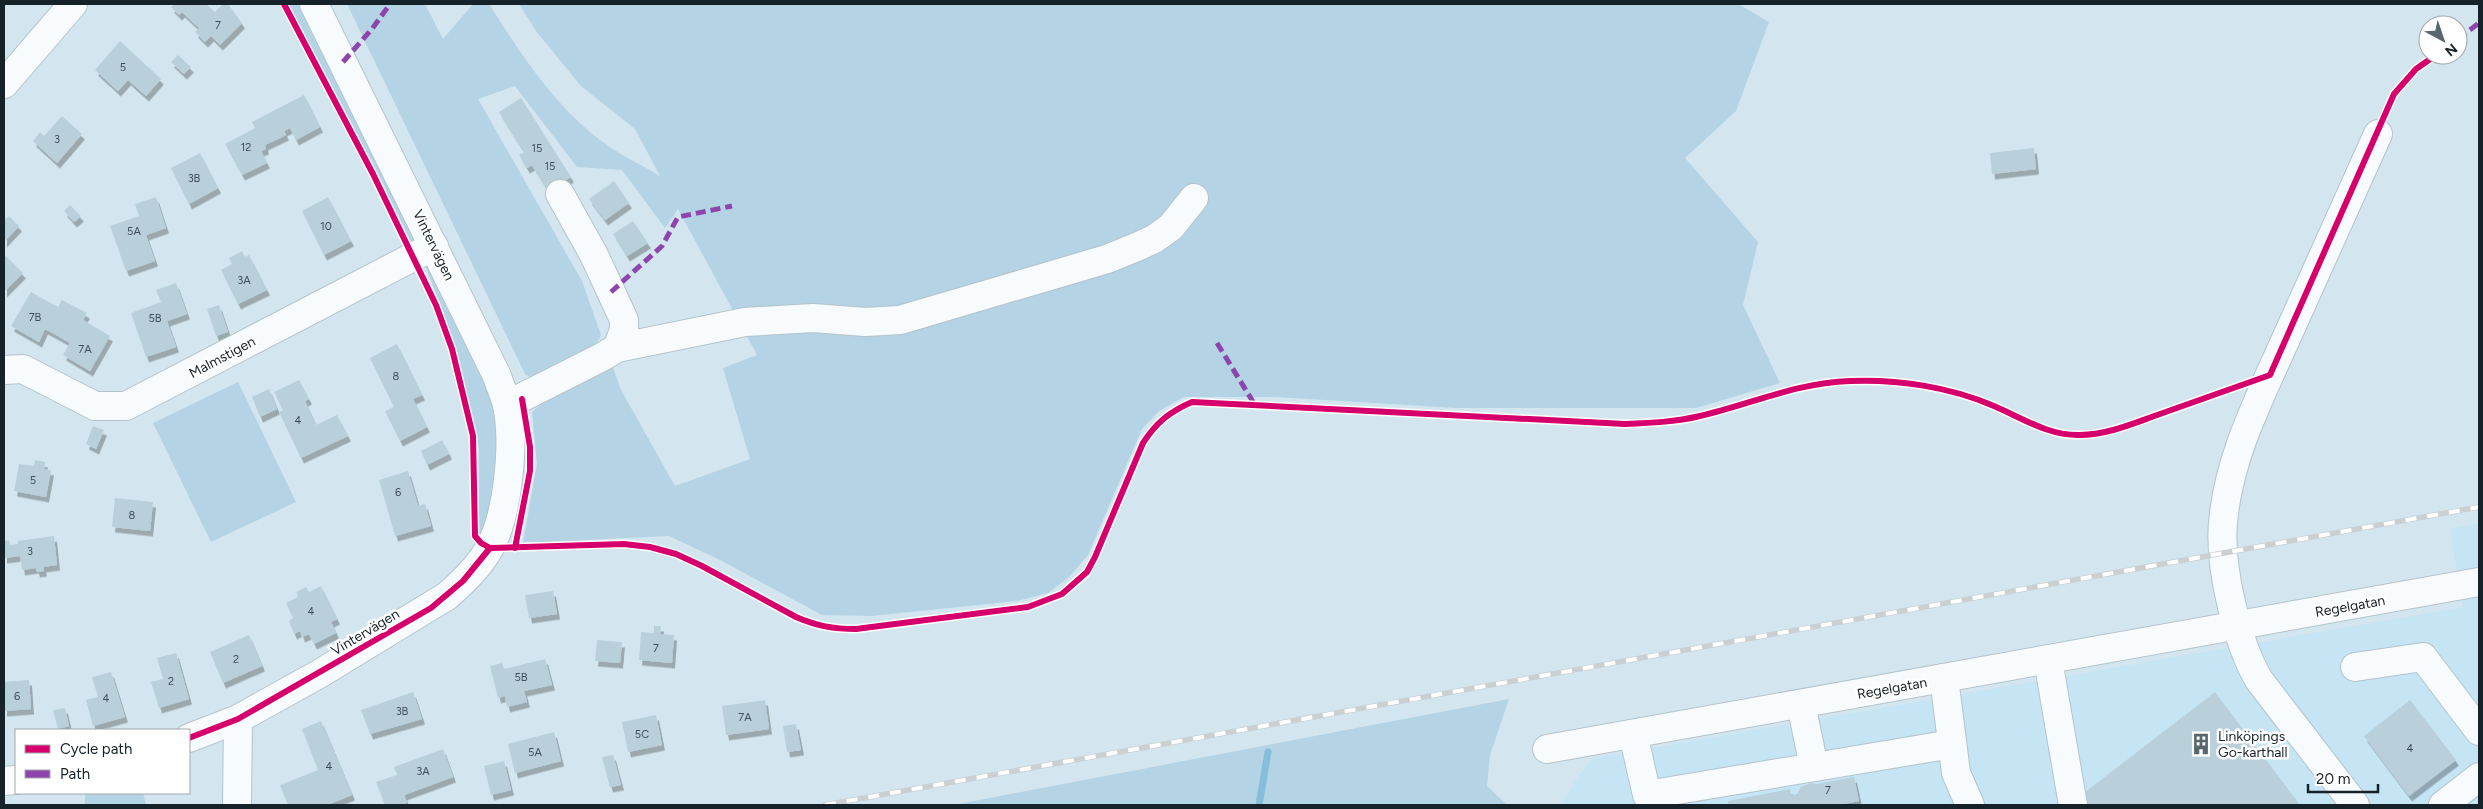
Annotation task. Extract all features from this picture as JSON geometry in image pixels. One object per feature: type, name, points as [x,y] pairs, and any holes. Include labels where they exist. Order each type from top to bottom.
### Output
[{"type":"street","points":[[4,84],[73,4]]},
{"type":"street","name":"Vintervägen","points":[[190,738],[238,719],[431,608],[463,582],[478,566],[490,548],[504,509],[508,474],[509,430],[507,406],[497,376],[314,4]]},
{"type":"street","points":[[2355,805],[2259,680],[2242,648],[2223,553],[2222,523],[2236,457],[2378,134]]},
{"type":"street","points":[[560,194],[594,255],[624,320],[624,330],[617,348]]},
{"type":"street","points":[[507,406],[617,348],[745,322],[813,318],[864,322],[900,320],[1106,259],[1154,239],[1171,227],[1194,198]]},
{"type":"street","name":"Malmstigen","points":[[4,370],[23,368],[95,406],[126,406],[434,246]]},
{"type":"street","name":"Regelgatan","points":[[1546,749],[2471,584]]},
{"type":"street","points":[[2355,667],[2423,657],[2479,731]]},
{"type":"street","points":[[2048,660],[2073,805]]},
{"type":"street","points":[[1944,678],[1956,773],[1970,805]]},
{"type":"street","points":[[1801,704],[1814,767]]},
{"type":"street","points":[[237,805],[238,719]]},
{"type":"street","points":[[1633,734],[1646,795],[1952,744]]},
{"type":"street","points":[[2442,805],[2479,777]]},
{"type":"shaded area","points":[[288,4],[302,4],[424,243],[414,250],[372,162]]},
{"type":"shaded area","points":[[347,4],[425,4],[443,39],[473,4],[489,4],[538,77],[567,110],[583,126],[607,145],[660,176],[635,129],[581,86],[536,31],[519,4],[1738,4],[1769,22],[1736,111],[1685,158],[1758,242],[1743,305],[1780,383],[1696,408],[1456,408],[1276,397],[1184,397],[1159,411],[1142,429],[1088,555],[1069,577],[1048,593],[1017,601],[871,616],[822,615],[720,560],[669,536],[523,543],[537,464],[532,412],[554,393],[612,365],[621,390],[675,486],[750,459],[723,368],[757,355],[678,209],[665,228],[622,170],[577,167],[515,86],[478,99],[582,281],[601,335],[593,352],[537,381],[525,374]]},
{"type":"shaded area","points":[[434,258],[498,415],[501,457],[484,536],[478,534],[479,449],[450,331],[425,265]]},
{"type":"shaded area","points":[[238,382],[296,502],[211,542],[153,423]]},
{"type":"shaded area","points":[[2479,523],[2479,805],[1565,805],[1564,800],[1579,775],[1594,758],[2463,607],[2450,529]]},
{"type":"shaded area","points":[[1509,699],[1490,755],[1487,786],[1507,805],[953,805]]},
{"type":"shaded area","points":[[85,794],[143,794],[146,805],[85,805]]},
{"type":"building","points":[[175,4],[206,4],[215,12],[223,4],[228,4],[242,23],[220,45],[211,36],[205,42],[195,32],[199,28],[182,12],[179,15],[171,7]]},
{"type":"building","points":[[120,41],[161,79],[146,96],[128,80],[118,91],[95,70]]},
{"type":"building","points":[[178,55],[191,67],[184,74],[171,62]]},
{"type":"building","points":[[304,95],[320,127],[296,140],[290,128],[284,131],[286,135],[265,145],[266,149],[261,151],[267,163],[242,175],[225,144],[255,128],[252,122]]},
{"type":"building","points":[[521,98],[571,177],[548,191],[532,165],[527,168],[519,155],[524,152],[499,112]]},
{"type":"building","points":[[62,116],[82,134],[57,163],[33,141],[40,132],[44,136]]},
{"type":"building","points":[[2034,148],[2036,169],[1992,174],[1990,153]]},
{"type":"building","points":[[200,153],[218,188],[189,204],[171,168]]},
{"type":"building","points":[[614,181],[629,203],[605,220],[589,199]]},
{"type":"building","points":[[156,197],[166,228],[146,235],[155,261],[126,271],[110,226],[139,216],[135,204]]},
{"type":"building","points":[[328,197],[351,241],[324,255],[302,211]]},
{"type":"building","points":[[70,205],[81,216],[74,222],[64,211]]},
{"type":"building","points":[[9,216],[19,226],[4,242],[4,220]]},
{"type":"building","points":[[633,221],[648,243],[627,256],[613,234]]},
{"type":"building","points":[[242,251],[245,257],[249,255],[267,290],[238,304],[221,270],[232,264],[229,258]]},
{"type":"building","points":[[6,256],[23,273],[4,292],[4,258]]},
{"type":"building","points":[[176,283],[187,314],[167,321],[176,347],[146,357],[131,313],[161,302],[156,290]]},
{"type":"building","points":[[31,292],[58,307],[62,300],[87,313],[83,320],[110,336],[90,371],[63,355],[70,343],[58,336],[45,329],[39,342],[11,326]]},
{"type":"building","points":[[219,305],[228,332],[216,336],[207,309]]},
{"type":"building","points":[[397,344],[422,395],[413,399],[427,427],[400,441],[385,411],[394,407],[370,358]]},
{"type":"building","points":[[299,380],[309,399],[305,401],[316,425],[337,415],[348,436],[301,458],[279,412],[283,410],[274,392]]},
{"type":"building","points":[[269,389],[277,409],[260,417],[252,397]]},
{"type":"building","points":[[93,426],[104,430],[96,449],[86,444]]},
{"type":"building","points":[[442,440],[449,454],[427,465],[421,451]]},
{"type":"building","points":[[35,460],[45,462],[44,469],[51,470],[46,497],[14,491],[19,464],[34,466]]},
{"type":"building","points":[[408,471],[418,506],[425,504],[431,526],[395,536],[379,480]]},
{"type":"building","points":[[115,498],[153,502],[150,531],[112,527]]},
{"type":"building","points":[[54,536],[57,565],[43,567],[44,571],[37,572],[36,568],[22,570],[20,556],[4,558],[4,541],[9,540],[10,545],[18,544],[18,541]]},
{"type":"building","points":[[321,586],[337,619],[331,622],[336,633],[314,644],[309,634],[302,637],[300,631],[294,634],[289,621],[293,618],[286,603],[298,597],[296,592],[306,587],[309,592]]},
{"type":"building","points":[[553,591],[557,614],[529,618],[525,595]]},
{"type":"building","points":[[654,626],[661,626],[660,634],[674,635],[672,663],[639,660],[641,632],[654,633]]},
{"type":"building","points":[[249,635],[262,666],[223,683],[210,652]]},
{"type":"building","points":[[597,640],[622,642],[620,663],[595,661]]},
{"type":"building","points":[[176,653],[189,699],[159,708],[151,682],[163,679],[157,658]]},
{"type":"building","points":[[545,659],[552,685],[524,691],[527,702],[507,707],[505,696],[498,698],[490,666],[502,663],[504,669]]},
{"type":"building","points":[[111,672],[125,717],[93,726],[86,700],[98,697],[92,677]]},
{"type":"building","points":[[29,680],[31,709],[4,711],[4,682]]},
{"type":"building","points":[[413,692],[422,719],[370,734],[361,710]]},
{"type":"building","name":"Linköpings Go-karthall","points":[[2215,692],[2300,805],[2087,805],[2080,796]]},
{"type":"building","points":[[765,700],[769,729],[726,735],[722,706]]},
{"type":"building","points":[[2410,700],[2456,760],[2409,796],[2364,736]]},
{"type":"building","points":[[65,708],[69,726],[58,729],[53,710]]},
{"type":"building","points":[[656,715],[662,745],[628,752],[622,722]]},
{"type":"building","points":[[321,721],[352,795],[327,805],[288,805],[280,785],[318,770],[302,729]]},
{"type":"building","points":[[796,724],[801,750],[787,752],[783,726]]},
{"type":"building","points":[[554,732],[561,761],[515,773],[508,744]]},
{"type":"building","points":[[443,749],[453,777],[404,795],[407,803],[385,805],[376,782],[397,775],[394,767]]},
{"type":"building","points":[[613,755],[621,785],[610,787],[602,757]]},
{"type":"building","points":[[504,761],[511,790],[491,795],[484,766]]},
{"type":"building","points":[[1854,777],[1859,801],[1839,805],[1729,805],[1728,801],[1790,789],[1791,796],[1797,794],[1801,787],[1810,783],[1817,784]]},
{"type":"waterway","points":[[1259,805],[1268,752]]},
{"type":"railway","points":[[825,805],[2479,507]]},
{"type":"marked path","points":[[343,62],[372,29],[390,4]]},
{"type":"marked path","points":[[2468,31],[2479,23]]},
{"type":"marked path","points":[[611,292],[662,246],[678,217],[732,206]]},
{"type":"marked path","points":[[1217,343],[1255,405]]},
{"type":"cycle path","points":[[284,4],[373,174],[436,305],[452,349],[473,436],[475,536],[481,543],[490,548],[624,544],[650,547],[676,554],[702,566],[796,617],[818,625],[848,629],[1028,607],[1062,594],[1087,572],[1143,443],[1164,419],[1192,402],[1625,424],[1691,418],[1811,386],[1850,381],[1887,381],[1942,389],[1960,394],[1977,399],[2057,433],[2080,435],[2120,428],[2270,375],[2394,94],[2422,65]]},
{"type":"cycle path","points":[[515,548],[530,471],[530,447],[522,399]]},
{"type":"cycle path","points":[[190,738],[238,719],[431,608],[463,581],[490,548]]},
{"type":"place","name":"Linköpings Go-karthall","points":[[2201,744]]}]
